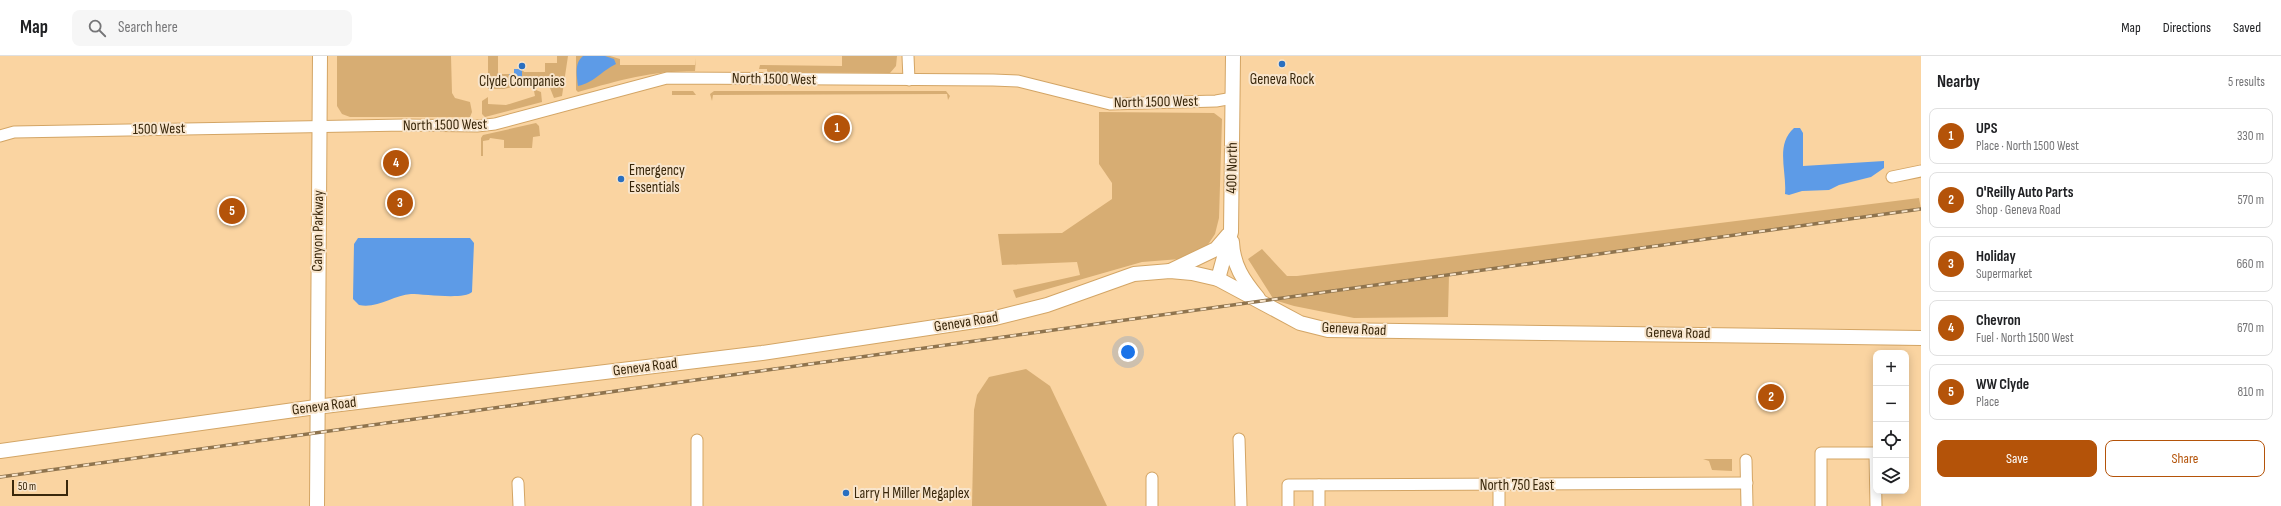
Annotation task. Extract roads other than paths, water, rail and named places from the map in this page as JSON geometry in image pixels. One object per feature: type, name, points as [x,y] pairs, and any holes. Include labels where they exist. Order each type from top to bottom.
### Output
[{"type":"main road","name":"Canyon Parkway","points":[[317,506],[316,407],[320,56]]},
{"type":"main road","name":"400 North","points":[[1218,279],[1231,232],[1233,56]]},
{"type":"main road","points":[[1170,271],[1216,249],[1231,232]]},
{"type":"main road","points":[[1231,232],[1233,259],[1247,284],[1260,301]]},
{"type":"main road","name":"Geneva Road","points":[[0,451],[316,407],[762,353],[995,318],[1047,305],[1134,274],[1170,271],[1192,273],[1218,279],[1300,323],[1328,330],[1921,338]]},
{"type":"street","points":[[908,56],[909,80]]},
{"type":"street","name":"North 1500 West","points":[[319,127],[477,126],[495,124],[667,78],[1018,81],[1110,104],[1216,101],[1232,98]]},
{"type":"street","name":"1500 West","points":[[0,136],[14,132],[319,127]]},
{"type":"street","points":[[1892,177],[1921,171]]},
{"type":"street","points":[[1239,439],[1241,506]]},
{"type":"street","points":[[697,440],[697,506]]},
{"type":"street","points":[[1821,506],[1821,453],[1873,453]]},
{"type":"street","points":[[1875,458],[1876,506]]},
{"type":"street","points":[[1746,460],[1747,506]]},
{"type":"street","points":[[1152,478],[1152,506]]},
{"type":"street","points":[[518,483],[519,506]]},
{"type":"street","name":"North 750 East","points":[[1288,506],[1288,485],[1747,483]]},
{"type":"street","points":[[1319,485],[1319,506]]},
{"type":"street","points":[[1499,485],[1499,506]]},
{"type":"water","points":[[583,56],[605,56],[614,59],[616,64],[589,82],[578,86],[577,66],[578,62]]},
{"type":"water","points":[[514,69],[522,69],[522,79],[509,79],[509,74],[514,74]]},
{"type":"water","points":[[1794,128],[1800,128],[1803,133],[1803,166],[1884,161],[1884,168],[1871,177],[1839,185],[1829,190],[1802,191],[1789,195],[1785,194],[1783,150],[1788,135]]},
{"type":"water","points":[[358,238],[470,238],[474,243],[472,292],[461,296],[411,294],[379,304],[366,306],[359,305],[353,299],[354,244]]},
{"type":"railway","points":[[0,477],[1921,209]]},
{"type":"place","name":"Geneva Rock","points":[[1282,64]]},
{"type":"place","name":"Clyde Companies","points":[[522,66]]},
{"type":"place","name":"UPS","points":[[837,128]]},
{"type":"place","name":"Chevron","points":[[396,163]]},
{"type":"place","name":"Emergency Essentials","points":[[621,179]]},
{"type":"place","name":"Holiday","points":[[400,203]]},
{"type":"place","name":"WW Clyde","points":[[232,211]]},
{"type":"place","name":"O'Reilly Auto Parts","points":[[1771,397]]},
{"type":"place","name":"Larry H Miller Megaplex","points":[[846,493]]}]
